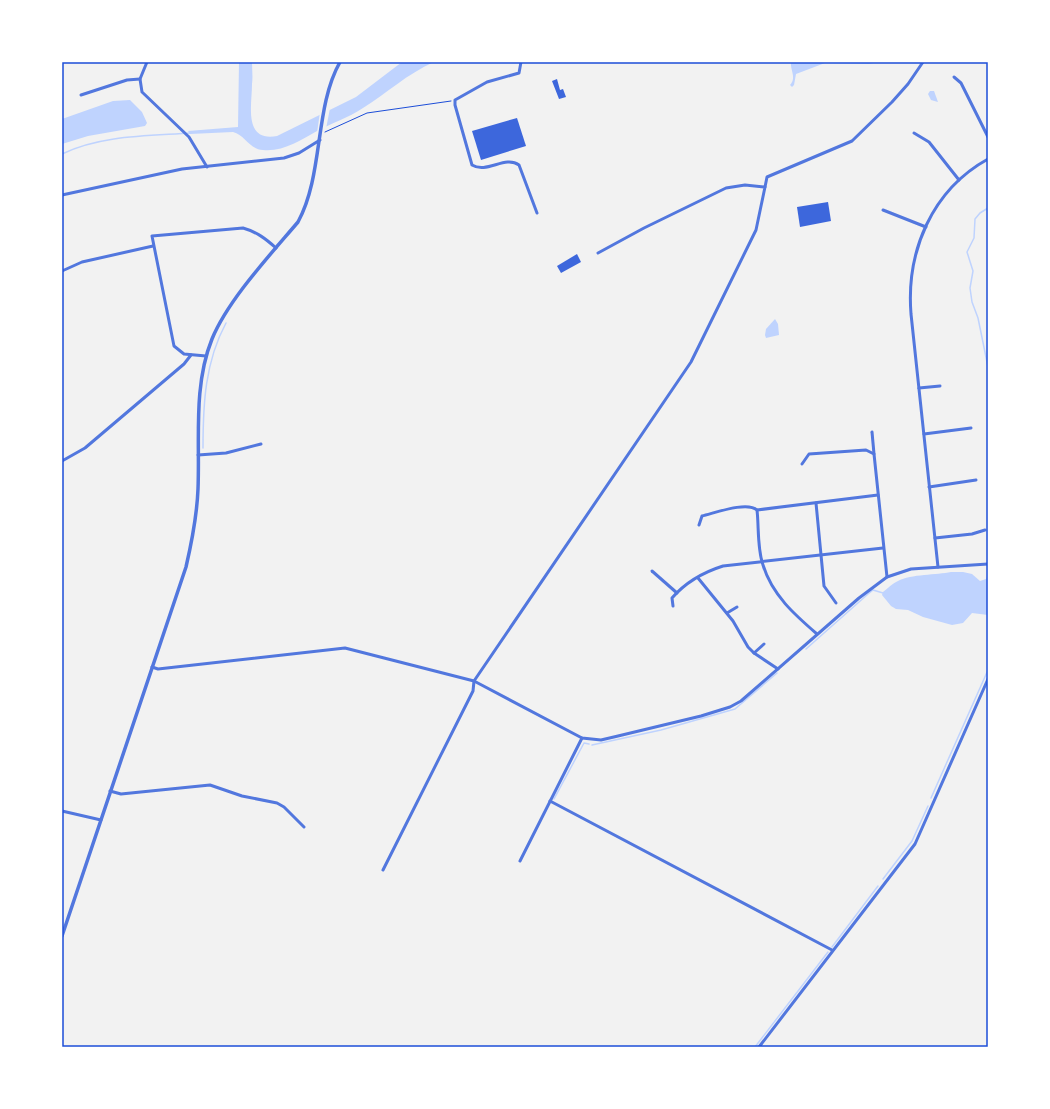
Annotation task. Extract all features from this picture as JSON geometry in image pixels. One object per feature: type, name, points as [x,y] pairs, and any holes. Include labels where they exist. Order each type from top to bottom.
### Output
[{"type":"street","points":[[147,62],[140,78],[142,92],[189,137],[207,167]]},
{"type":"street","points":[[62,936],[180,587],[192,541],[197,502],[200,399],[206,356],[211,341],[223,317],[298,222],[304,210],[312,183],[325,109],[334,72],[340,62]]},
{"type":"street","points":[[521,62],[521,71],[516,75],[487,82],[455,100],[456,114],[472,165],[482,168],[508,162],[515,162],[519,165],[537,213]]},
{"type":"street","points":[[383,870],[473,691],[474,680],[692,362],[756,230],[767,177],[852,141],[892,102],[908,84],[922,62]]},
{"type":"street","points":[[954,77],[961,83],[988,137]]},
{"type":"street","points":[[81,96],[127,80],[140,78]]},
{"type":"street","points":[[914,133],[929,142],[959,180]]},
{"type":"street","points":[[62,195],[182,169],[284,158],[299,153],[320,140]]},
{"type":"street","points":[[938,567],[910,298],[914,261],[926,227],[941,198],[959,180],[988,159]]},
{"type":"street","points":[[598,253],[644,228],[726,188],[745,185],[765,187]]},
{"type":"street","points":[[883,210],[926,227]]},
{"type":"street","points":[[206,356],[184,354],[174,346],[152,236],[244,228],[258,234],[276,248]]},
{"type":"street","points":[[62,271],[82,262],[153,246]]},
{"type":"street","points":[[62,461],[90,444],[184,364],[191,355]]},
{"type":"street","points":[[919,388],[940,386]]},
{"type":"street","points":[[924,434],[971,428]]},
{"type":"street","points":[[872,432],[887,576]]},
{"type":"street","points":[[198,455],[226,453],[261,444]]},
{"type":"street","points":[[802,464],[809,454],[870,451],[874,454]]},
{"type":"street","points":[[929,487],[976,480]]},
{"type":"street","points":[[699,525],[702,516],[746,506],[757,510],[878,496]]},
{"type":"street","points":[[816,503],[825,589],[836,603]]},
{"type":"street","points":[[757,510],[762,561],[772,584],[786,605],[818,634]]},
{"type":"street","points":[[935,538],[972,534],[985,530]]},
{"type":"street","points":[[673,606],[672,598],[677,593],[698,578],[723,566],[883,548]]},
{"type":"street","points":[[152,667],[158,669],[345,648],[474,680],[582,738],[601,740],[701,716],[730,707],[747,696],[859,598],[887,576],[911,569],[988,564]]},
{"type":"street","points":[[652,571],[677,593]]},
{"type":"street","points":[[698,578],[727,613],[754,653],[778,669]]},
{"type":"street","points":[[727,613],[737,607]]},
{"type":"street","points":[[754,653],[764,644]]},
{"type":"street","points":[[759,1047],[832,950],[915,844],[988,679]]},
{"type":"street","points":[[520,861],[582,738]]},
{"type":"street","points":[[110,791],[121,794],[210,785],[242,796],[277,803],[284,807],[304,827]]},
{"type":"street","points":[[550,801],[832,950]]},
{"type":"street","points":[[62,811],[101,820]]},
{"type":"path","points":[[321,133],[367,113],[455,100]]},
{"type":"water","points":[[239,62],[252,62],[251,111],[254,128],[259,133],[266,136],[277,136],[356,97],[402,62],[434,62],[415,72],[352,115],[323,128],[292,145],[278,149],[263,150],[254,147],[241,136],[233,132],[190,134],[188,131],[238,127]]},
{"type":"water","points":[[791,62],[878,62],[869,64],[825,63],[796,74],[794,85],[792,87],[790,85],[793,80]]},
{"type":"water","points":[[930,91],[934,91],[938,102],[931,100],[928,94]]},
{"type":"water","points":[[130,100],[142,112],[147,123],[145,126],[88,136],[62,144],[62,119],[113,101]]},
{"type":"water","points":[[775,319],[778,324],[779,335],[766,338],[766,329]]},
{"type":"water","points":[[951,572],[972,574],[980,581],[986,579],[988,574],[988,615],[972,613],[963,623],[952,625],[923,617],[908,610],[896,609],[891,606],[882,595],[883,592],[892,584],[903,579]]},
{"type":"pier","points":[[330,108],[326,129],[317,133],[320,112]]},
{"type":"building","points":[[557,79],[560,90],[563,89],[566,97],[559,99],[552,81]]},
{"type":"building","points":[[517,118],[526,146],[481,160],[472,131]]},
{"type":"building","points":[[828,202],[831,221],[800,227],[797,207]]},
{"type":"building","points":[[577,254],[581,262],[561,273],[557,266]]},
{"type":"waterway","points":[[62,154],[93,143],[109,140],[191,133]]},
{"type":"waterway","points":[[988,208],[980,213],[975,219],[974,238],[967,252],[973,271],[970,288],[972,302],[978,318],[988,367]]},
{"type":"waterway","points":[[203,448],[205,399],[209,368],[219,338],[226,323]]},
{"type":"waterway","points":[[806,649],[873,590],[883,593]]},
{"type":"waterway","points":[[931,798],[988,670]]},
{"type":"waterway","points":[[592,745],[661,730],[735,709],[777,673]]},
{"type":"waterway","points":[[554,799],[584,743],[589,744]]},
{"type":"waterway","points":[[883,879],[912,841],[928,806]]},
{"type":"waterway","points":[[832,947],[878,886]]},
{"type":"waterway","points":[[755,1047],[828,952]]}]
